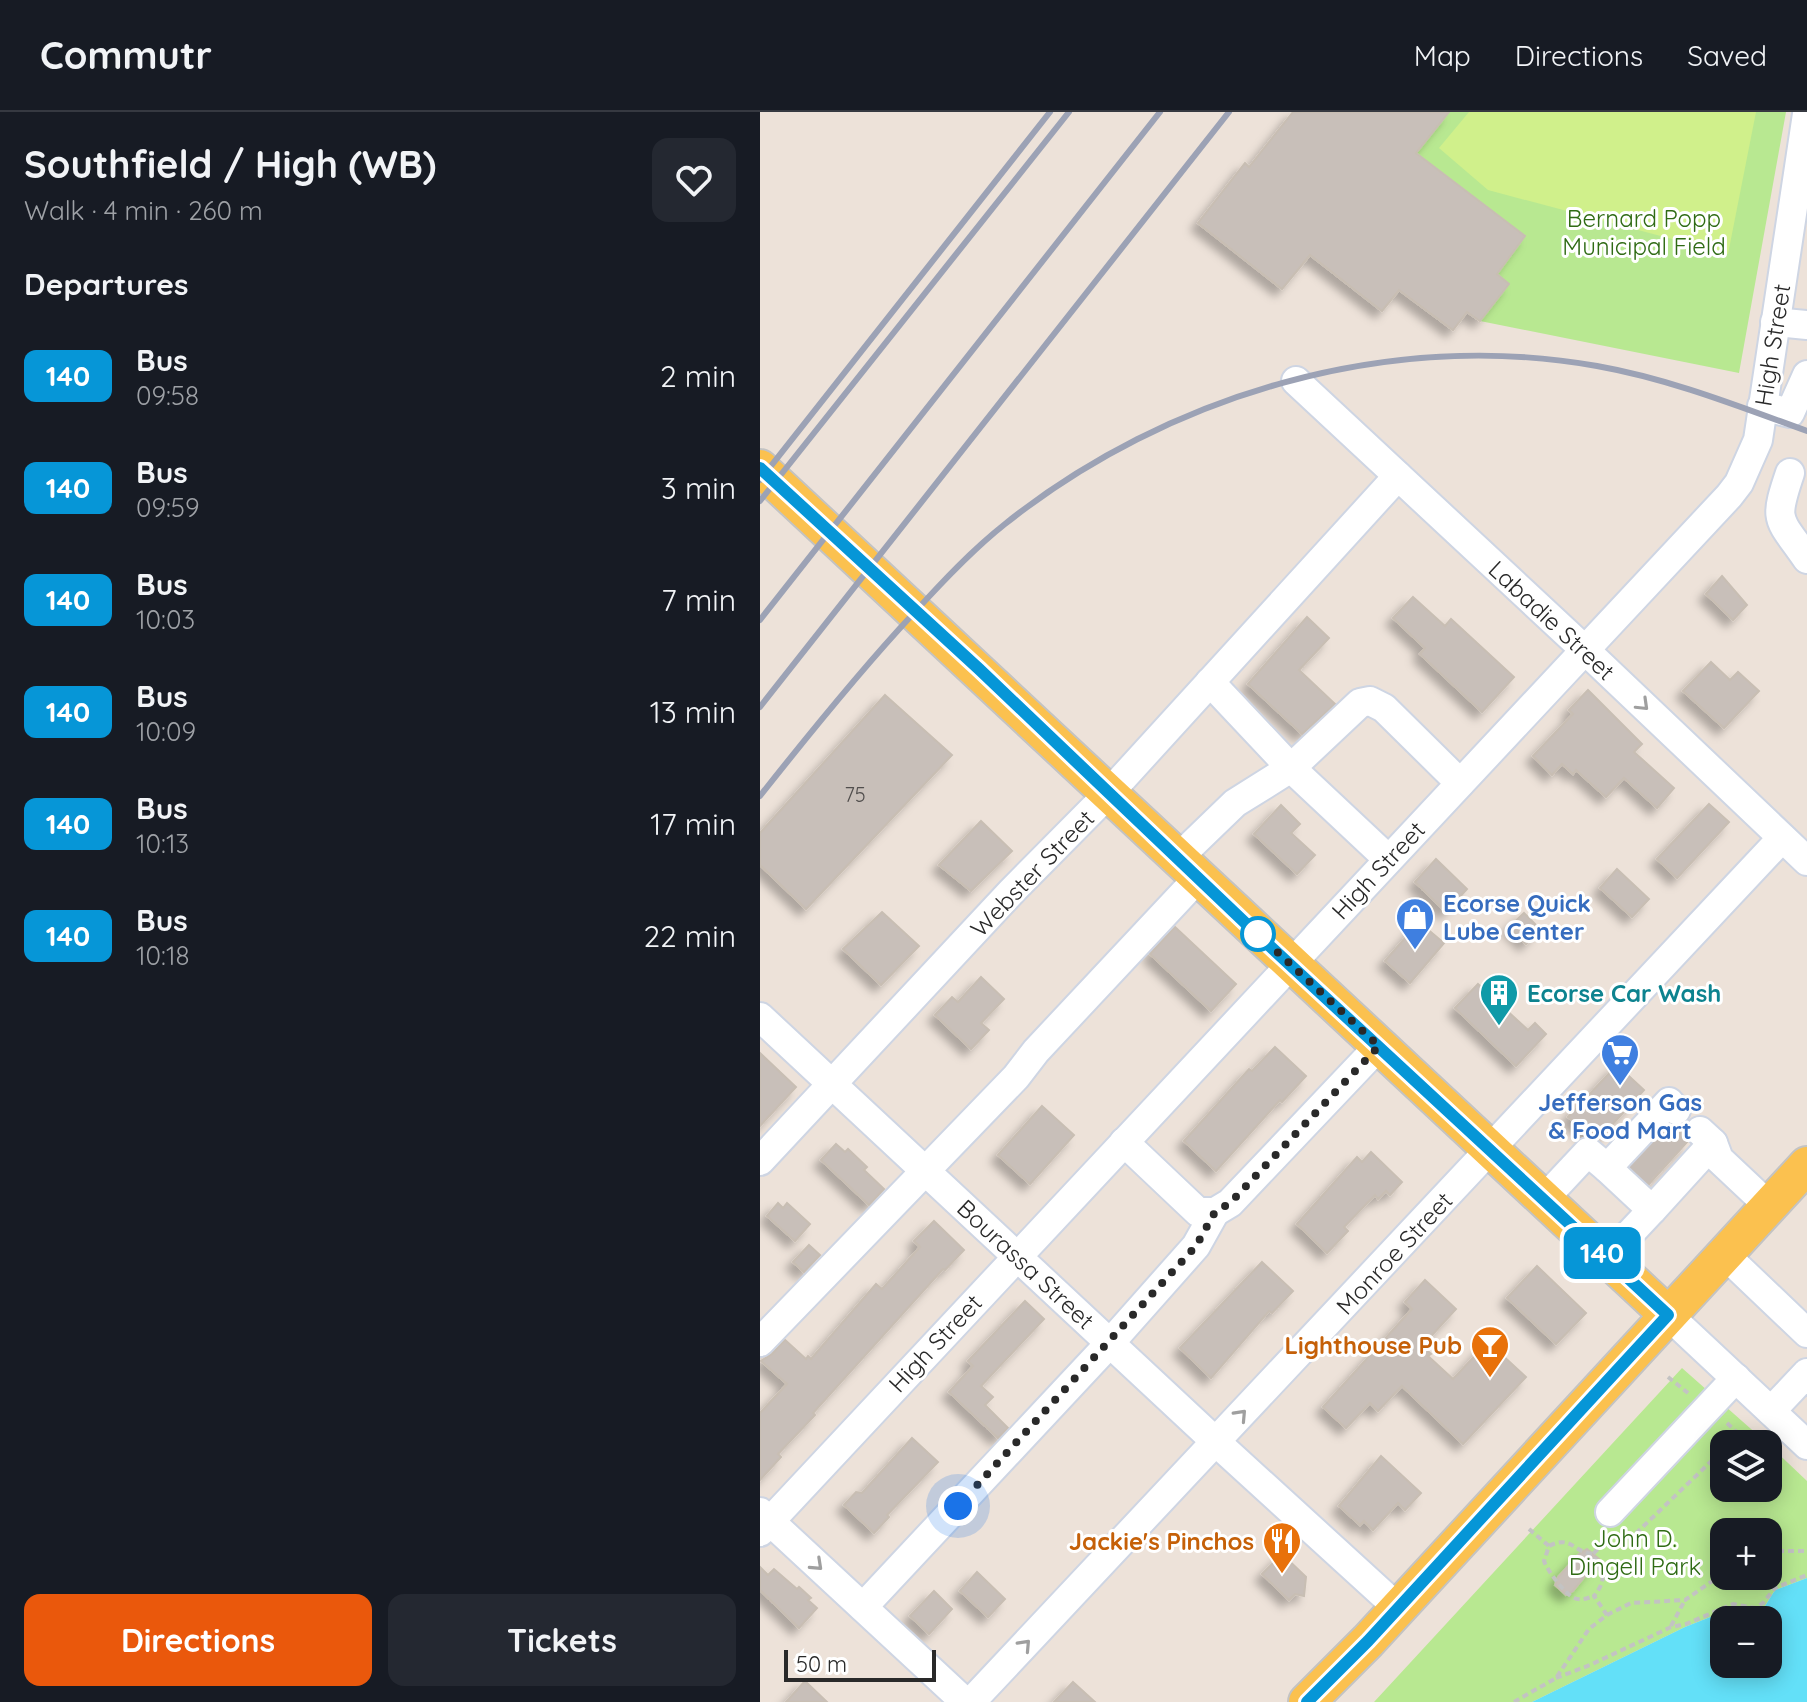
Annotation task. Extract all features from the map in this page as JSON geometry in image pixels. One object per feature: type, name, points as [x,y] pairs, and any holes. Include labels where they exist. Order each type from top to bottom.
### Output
[{"type":"main road","points":[[760,468],[1668,1315]]},
{"type":"main road","points":[[1307,1702],[1398,1608],[1807,1165]]},
{"type":"street","name":"High Street","points":[[763,1522],[1586,651],[1739,483],[1758,440],[1807,114]]},
{"type":"street","points":[[1775,322],[1807,325]]},
{"type":"street","points":[[1762,406],[1790,413],[1807,375]]},
{"type":"street","name":"Labadie Street","points":[[1296,381],[1807,861]]},
{"type":"street","points":[[1748,464],[1799,477],[1779,506],[1779,518],[1807,559]]},
{"type":"street","name":"Webster Street","points":[[760,1161],[1012,891],[1109,793],[1398,476]]},
{"type":"street","points":[[1210,682],[1291,768],[1388,859]]},
{"type":"street","points":[[760,1342],[926,1170],[1188,868],[1235,803],[1291,768],[1360,703],[1370,701],[1384,708],[1460,783]]},
{"type":"street","name":"Monroe Street","points":[[968,1702],[1782,838]]},
{"type":"street","name":"Bourassa Street","points":[[760,1017],[1398,1608]]},
{"type":"street","points":[[863,1607],[1110,1343],[1196,1246],[1215,1212],[1230,1203],[1379,1046]]},
{"type":"street","points":[[1124,1142],[1198,1212],[1215,1212]]},
{"type":"street","points":[[1544,1199],[1588,1152],[1639,1142],[1676,1171]]},
{"type":"street","points":[[1607,1258],[1676,1171],[1719,1159],[1769,1206]]},
{"type":"street","points":[[1724,1254],[1807,1333]]},
{"type":"street","points":[[1668,1315],[1736,1378],[1762,1420],[1807,1445]]},
{"type":"street","points":[[1762,1420],[1807,1373]]},
{"type":"street","points":[[1610,1512],[1736,1378]]},
{"type":"street","points":[[763,1522],[968,1702]]},
{"type":"path","points":[[1751,1430],[1762,1420]]},
{"type":"path","points":[[1593,1554],[1602,1545],[1613,1546],[1628,1541],[1710,1462]]},
{"type":"path","points":[[1529,1529],[1549,1546]]},
{"type":"path","points":[[1559,1541],[1570,1542],[1581,1552],[1593,1554],[1603,1573],[1603,1584],[1594,1596],[1583,1599],[1574,1598],[1548,1571],[1544,1561],[1549,1546],[1559,1541]]},
{"type":"path","points":[[1782,1551],[1807,1551]]},
{"type":"path","points":[[1514,1702],[1556,1678],[1671,1627],[1686,1624],[1733,1604],[1755,1608],[1775,1588],[1807,1575]]},
{"type":"path","points":[[1671,1627],[1685,1600],[1710,1583]]},
{"type":"path","points":[[1594,1596],[1607,1615]]},
{"type":"path","points":[[1556,1678],[1589,1629],[1607,1615],[1631,1603],[1685,1600]]},
{"type":"green space","name":"Bernard Popp Municipal Field","points":[[1449,112],[1786,112],[1739,373],[1480,321],[1508,284],[1497,274],[1525,236],[1416,153]]},
{"type":"green space","points":[[1469,112],[1756,112],[1728,254],[1488,190],[1439,148]]},
{"type":"green space","name":"John D. Dingell Park","points":[[1682,1368],[1752,1430],[1710,1430],[1710,1502],[1782,1502],[1782,1457],[1807,1481],[1807,1578],[1782,1587],[1782,1518],[1710,1518],[1710,1590],[1775,1590],[1765,1606],[1710,1606],[1710,1617],[1532,1702],[1374,1702]]},
{"type":"water","points":[[1807,1578],[1807,1702],[1532,1702],[1710,1617],[1710,1678],[1782,1678],[1782,1606],[1765,1606],[1775,1590],[1782,1590]]},
{"type":"building","points":[[1293,112],[1449,112],[1416,153],[1525,236],[1497,274],[1509,284],[1480,321],[1467,312],[1453,330],[1399,290],[1382,311],[1310,255],[1282,289],[1198,223],[1245,163],[1249,167]]},
{"type":"building","points":[[1722,576],[1747,605],[1733,620],[1706,594]]},
{"type":"building","points":[[1413,597],[1445,626],[1451,619],[1514,677],[1482,712],[1420,654],[1425,648],[1393,618]]},
{"type":"building","points":[[1307,617],[1329,638],[1299,670],[1335,704],[1302,734],[1248,684]]},
{"type":"building","points":[[1711,662],[1730,680],[1738,672],[1759,691],[1724,728],[1683,691]]},
{"type":"building","points":[[1588,690],[1642,744],[1634,752],[1674,788],[1657,808],[1624,778],[1606,797],[1576,770],[1573,774],[1562,764],[1552,775],[1533,756],[1573,714],[1569,710]]},
{"type":"building","points":[[885,695],[952,755],[806,909],[760,865],[760,833]]},
{"type":"building","points":[[1709,804],[1729,822],[1677,878],[1657,859]]},
{"type":"building","points":[[1281,805],[1300,824],[1291,833],[1315,855],[1297,874],[1254,834]]},
{"type":"building","points":[[981,821],[1012,851],[971,891],[939,865]]},
{"type":"building","points":[[1436,859],[1467,889],[1446,912],[1415,882]]},
{"type":"building","points":[[1617,869],[1649,899],[1632,917],[1600,888]]},
{"type":"building","points":[[882,912],[919,946],[881,985],[843,949]]},
{"type":"building","points":[[1524,913],[1540,929],[1526,944],[1509,927]]},
{"type":"building","name":"Ecorse Quick Lube Center","points":[[1419,922],[1444,943],[1410,983],[1385,961]]},
{"type":"building","points":[[1175,927],[1236,984],[1211,1011],[1150,954]]},
{"type":"building","points":[[981,977],[1004,999],[981,1023],[989,1030],[971,1049],[935,1015],[952,997],[958,1002]]},
{"type":"building","name":"Ecorse Car Wash","points":[[1478,984],[1528,1030],[1535,1023],[1546,1034],[1516,1066],[1455,1008]]},
{"type":"building","points":[[1275,1047],[1306,1076],[1216,1171],[1184,1141],[1249,1069],[1252,1071]]},
{"type":"building","points":[[760,1053],[796,1087],[760,1126]]},
{"type":"building","points":[[1617,1065],[1644,1090],[1599,1139],[1588,1135],[1568,1117]]},
{"type":"building","points":[[1042,1106],[1074,1135],[1030,1184],[998,1155]]},
{"type":"building","points":[[1685,1124],[1687,1142],[1649,1184],[1631,1167],[1670,1126]]},
{"type":"building","points":[[836,1144],[845,1152],[848,1149],[884,1189],[869,1205],[821,1160]]},
{"type":"building","points":[[1371,1152],[1402,1182],[1390,1195],[1386,1191],[1378,1199],[1375,1195],[1344,1227],[1348,1231],[1327,1253],[1297,1224],[1357,1157],[1362,1162]]},
{"type":"building","points":[[778,1203],[783,1208],[787,1203],[810,1224],[795,1241],[767,1216]]},
{"type":"building","points":[[934,1221],[964,1250],[943,1269],[813,1413],[815,1415],[778,1454],[781,1457],[760,1480],[760,1413],[787,1384],[761,1361],[785,1340],[806,1359],[808,1356],[811,1359],[876,1284],[882,1289],[920,1247],[914,1241]]},
{"type":"building","points":[[809,1245],[820,1255],[804,1272],[793,1262]]},
{"type":"building","points":[[1262,1262],[1293,1291],[1272,1313],[1269,1311],[1211,1378],[1180,1348]]},
{"type":"building","points":[[1537,1266],[1586,1313],[1556,1344],[1507,1298]]},
{"type":"building","points":[[1425,1280],[1456,1309],[1422,1346],[1431,1354],[1428,1356],[1453,1379],[1488,1342],[1526,1377],[1463,1444],[1402,1386],[1378,1411],[1370,1403],[1346,1428],[1323,1407],[1412,1309],[1405,1302]]},
{"type":"building","points":[[1025,1301],[1044,1319],[981,1386],[993,1397],[985,1405],[1008,1428],[998,1438],[949,1392],[973,1366],[968,1361]]},
{"type":"building","points":[[912,1438],[938,1462],[874,1533],[844,1505],[856,1492],[862,1493]]},
{"type":"building","points":[[1381,1456],[1421,1493],[1405,1510],[1398,1503],[1373,1530],[1364,1521],[1360,1525],[1339,1506]]},
{"type":"building","points":[[1587,1549],[1599,1559],[1573,1591],[1566,1595],[1555,1585],[1558,1577]]},
{"type":"building","name":"Jackie's Pinchos","points":[[1282,1554],[1306,1577],[1304,1596],[1295,1594],[1289,1600],[1262,1574]]},
{"type":"building","points":[[760,1567],[768,1575],[774,1569],[811,1598],[808,1600],[817,1608],[799,1628],[760,1590]]},
{"type":"building","points":[[977,1572],[1005,1599],[988,1617],[960,1591]]},
{"type":"building","points":[[934,1591],[952,1609],[929,1634],[910,1616]]},
{"type":"building","points":[[805,1681],[827,1702],[786,1702]]},
{"type":"building","points":[[1073,1682],[1095,1702],[1054,1702]]},
{"type":"tunnel","points":[[1664,1124],[1686,1144]]},
{"type":"tunnel","points":[[1649,1140],[1671,1160]]},
{"type":"tunnel","points":[[1634,1156],[1657,1176]]},
{"type":"railway","points":[[760,480],[1050,112]]},
{"type":"railway","points":[[760,501],[1069,112]]},
{"type":"railway","points":[[760,620],[1160,112]]},
{"type":"railway","points":[[760,707],[1229,112]]},
{"type":"railway","points":[[760,796],[893,636],[946,578],[993,534],[1069,478],[1137,439],[1209,407],[1284,382],[1362,365],[1440,357],[1519,357],[1597,366],[1651,378],[1807,431]]},
{"type":"bus line","name":"140","points":[[760,468],[979,669],[1260,937],[1668,1315],[1368,1641],[1307,1702]]},
{"type":"place","name":"Ecorse Quick Lube Center","points":[[1415,951]]},
{"type":"place","name":"Ecorse Car Wash","points":[[1499,1027]]},
{"type":"place","name":"Jefferson Gas & Food Mart","points":[[1620,1087]]},
{"type":"place","name":"Lighthouse Pub","points":[[1490,1379]]},
{"type":"place","name":"Jackie's Pinchos","points":[[1282,1575]]},
{"type":"route","points":[[958,1506],[1196,1246],[1215,1212],[1230,1203],[1379,1046],[1258,934]]}]
